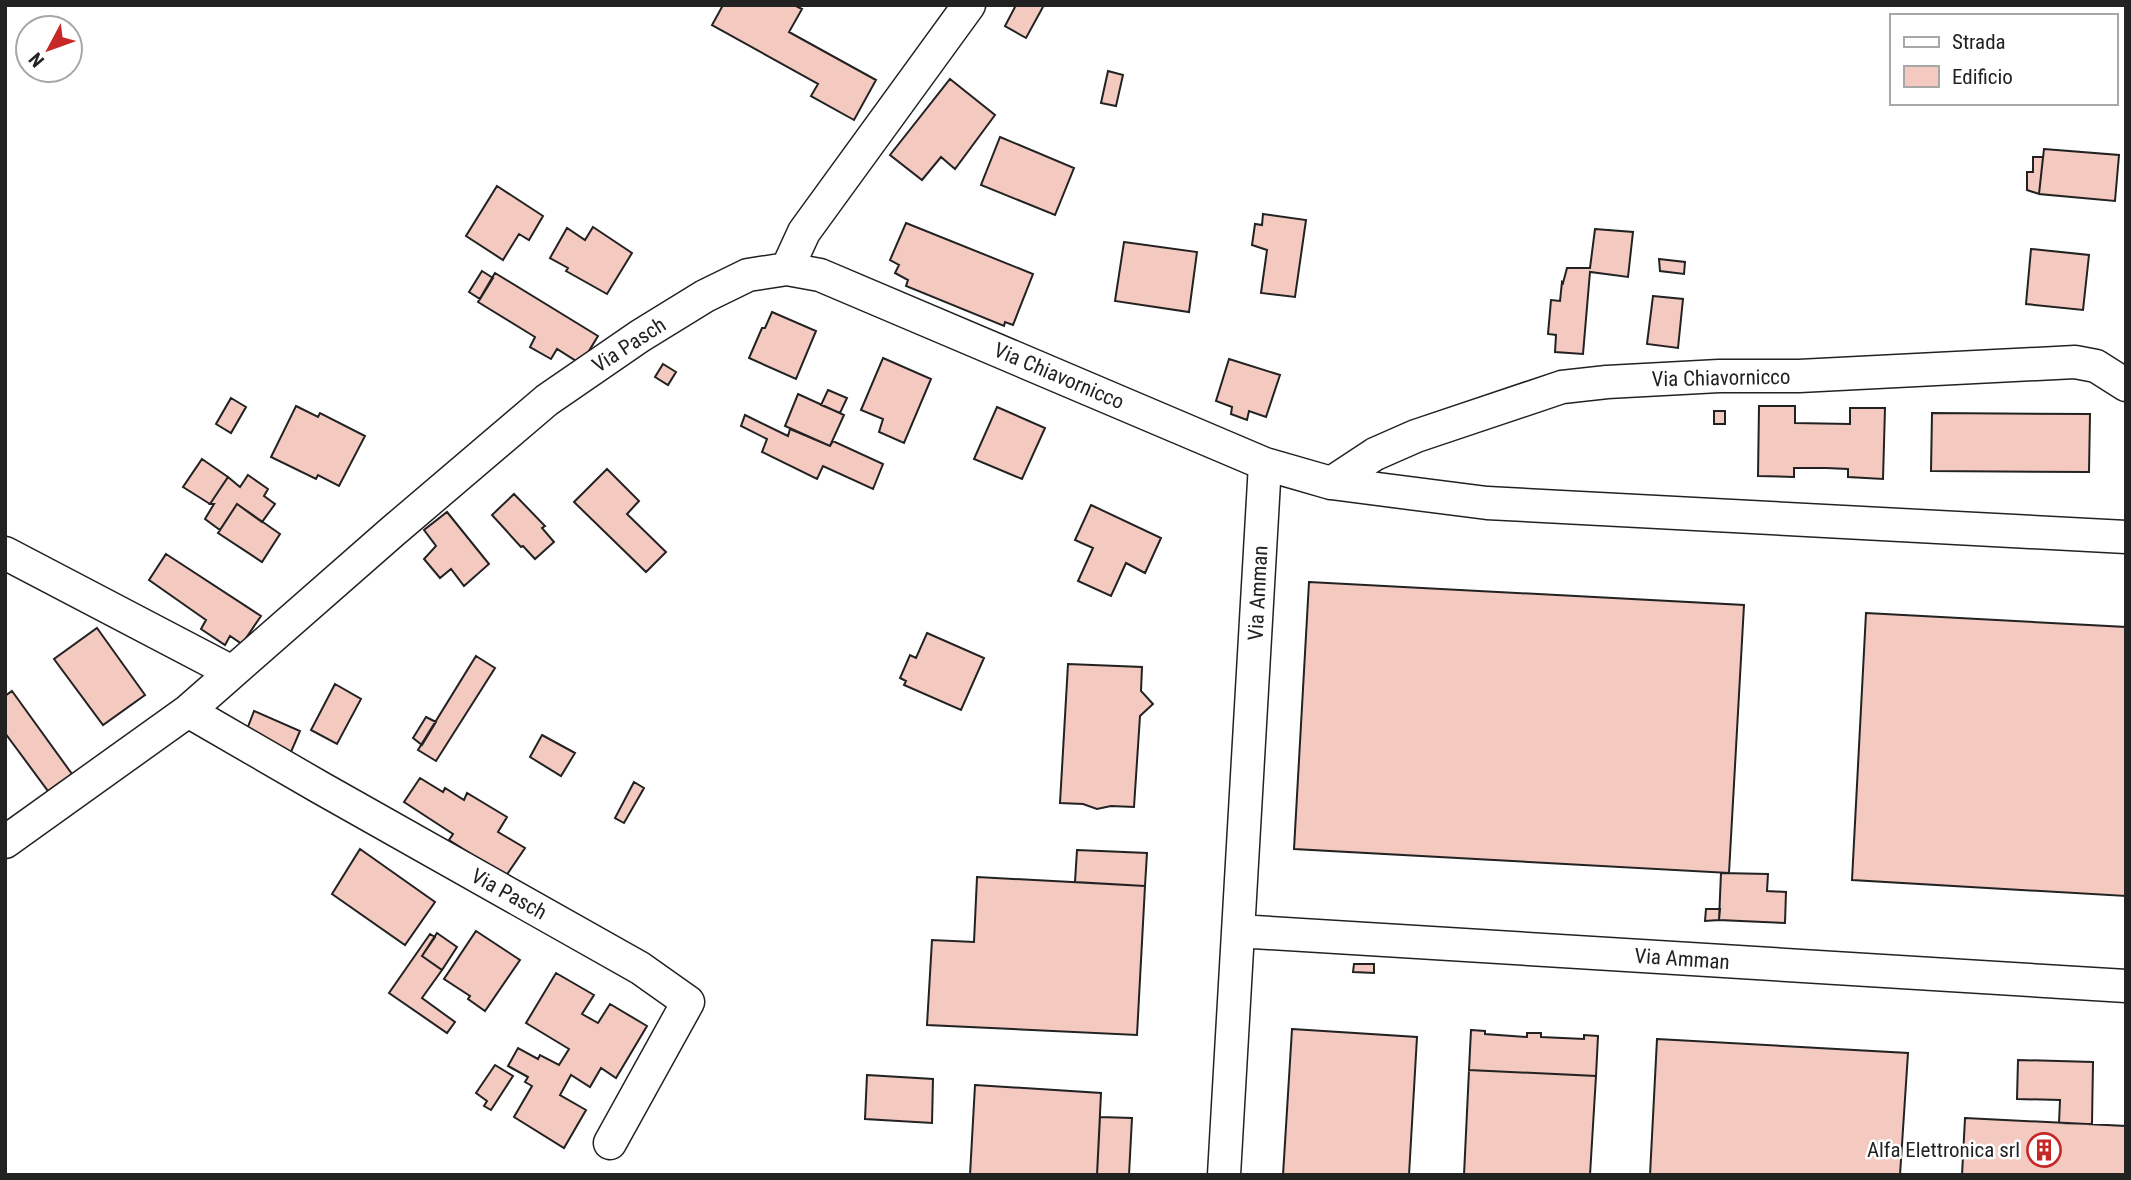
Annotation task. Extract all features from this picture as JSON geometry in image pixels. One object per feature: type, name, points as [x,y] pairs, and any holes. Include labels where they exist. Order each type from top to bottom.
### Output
[{"type":"street","points":[[788,269],[794,252],[812,221],[969,5]]},
{"type":"street","name":"Via Chiavornicco","points":[[788,269],[820,275],[1265,464],[1331,483],[1487,503],[2126,537]]},
{"type":"street","name":"Via Pasch","points":[[5,842],[188,711],[547,400],[640,336],[705,296],[748,275],[788,269]]},
{"type":"street","name":"Via Chiavornicco","points":[[1331,483],[1375,454],[1416,436],[1562,387],[1719,376],[1824,375],[2076,362],[2096,366],[2126,385]]},
{"type":"street","name":"Via Amman","points":[[1224,1175],[1265,464]]},
{"type":"street","points":[[5,553],[232,672]]},
{"type":"street","name":"Via Pasch","points":[[188,711],[640,968],[688,1002],[610,1143]]},
{"type":"street","name":"Via Amman","points":[[1238,931],[2126,986]]},
{"type":"building","points":[[723,5],[794,5],[802,9],[789,32],[876,80],[854,120],[811,96],[818,84],[712,25]]},
{"type":"building","points":[[1016,5],[1044,5],[1026,38],[1005,26]]},
{"type":"building","points":[[1108,71],[1123,75],[1116,106],[1101,103]]},
{"type":"building","points":[[950,79],[995,115],[955,169],[941,157],[922,180],[890,155]]},
{"type":"building","points":[[1000,137],[1074,168],[1055,215],[981,185]]},
{"type":"building","points":[[2044,149],[2119,155],[2115,201],[2039,194]]},
{"type":"building","points":[[2033,157],[2043,157],[2039,194],[2027,190],[2027,172],[2033,172]]},
{"type":"building","points":[[497,186],[543,216],[529,240],[519,234],[503,260],[466,236]]},
{"type":"building","points":[[1263,214],[1306,220],[1295,297],[1261,293],[1267,250],[1252,245],[1255,224],[1262,225]]},
{"type":"building","points":[[906,223],[1033,274],[1013,325],[1005,322],[1004,326],[906,286],[908,280],[895,273],[899,265],[890,260]]},
{"type":"building","points":[[593,227],[632,253],[607,294],[566,271],[568,268],[550,258],[567,228],[585,240]]},
{"type":"building","points":[[1595,229],[1633,232],[1628,277],[1590,272],[1583,354],[1555,352],[1556,335],[1548,334],[1551,300],[1560,301],[1567,268],[1590,268]]},
{"type":"building","points":[[1124,242],[1197,252],[1189,312],[1115,301]]},
{"type":"building","points":[[2031,249],[2089,255],[2083,310],[2026,304]]},
{"type":"building","points":[[1659,259],[1685,262],[1684,274],[1660,271]]},
{"type":"building","points":[[482,271],[493,278],[480,299],[469,292]]},
{"type":"building","points":[[495,273],[598,336],[581,364],[557,349],[551,359],[530,347],[535,337],[478,302]]},
{"type":"building","points":[[1653,296],[1683,299],[1678,348],[1647,344]]},
{"type":"building","points":[[772,312],[816,331],[796,379],[749,358]]},
{"type":"building","points":[[883,358],[931,379],[904,443],[879,432],[883,419],[861,410]]},
{"type":"building","points":[[1229,359],[1280,375],[1266,417],[1249,411],[1247,420],[1231,414],[1232,407],[1216,401]]},
{"type":"building","points":[[663,364],[676,372],[668,385],[655,377]]},
{"type":"building","points":[[828,390],[847,398],[840,413],[821,405]]},
{"type":"building","points":[[798,394],[844,415],[830,446],[785,426]]},
{"type":"building","points":[[231,398],[246,407],[231,433],[216,424]]},
{"type":"building","points":[[296,406],[318,417],[320,413],[365,436],[339,486],[318,475],[316,479],[271,457]]},
{"type":"building","points":[[1759,406],[1795,406],[1795,423],[1850,424],[1850,408],[1885,408],[1883,479],[1848,477],[1848,469],[1826,468],[1794,468],[1794,477],[1758,476]]},
{"type":"building","points":[[997,407],[1045,428],[1022,479],[974,459]]},
{"type":"building","points":[[1714,411],[1725,411],[1725,424],[1714,424]]},
{"type":"building","points":[[1932,413],[2090,414],[2089,472],[1931,471]]},
{"type":"building","points":[[745,415],[788,436],[790,429],[830,446],[833,441],[883,464],[873,489],[823,466],[817,479],[762,452],[767,439],[741,426]]},
{"type":"building","points":[[202,459],[228,477],[210,504],[183,487]]},
{"type":"building","points":[[607,469],[639,501],[627,514],[666,552],[646,572],[574,502]]},
{"type":"building","points":[[248,475],[268,489],[264,496],[275,504],[262,522],[237,504],[220,530],[205,519],[214,504],[210,504],[228,477],[240,487]]},
{"type":"building","points":[[514,494],[545,526],[542,528],[554,542],[535,559],[492,515]]},
{"type":"building","points":[[237,504],[280,534],[262,562],[218,533]]},
{"type":"building","points":[[1091,505],[1161,538],[1145,573],[1126,563],[1111,596],[1078,581],[1093,548],[1075,540]]},
{"type":"building","points":[[447,512],[489,564],[464,586],[451,569],[440,578],[424,559],[436,546],[424,530]]},
{"type":"building","points":[[166,554],[261,616],[242,644],[230,636],[225,645],[201,629],[206,620],[149,580]]},
{"type":"building","points":[[1309,582],[1744,605],[1729,873],[1294,849]]},
{"type":"building","points":[[1866,613],[2126,627],[2126,896],[1852,880]]},
{"type":"building","points":[[97,628],[145,695],[103,725],[54,659]]},
{"type":"building","points":[[927,633],[984,658],[961,710],[904,685],[906,681],[900,678],[910,655],[916,658]]},
{"type":"building","points":[[476,656],[495,668],[436,761],[418,750]]},
{"type":"building","points":[[1068,664],[1142,667],[1141,691],[1153,704],[1140,716],[1134,807],[1111,806],[1097,809],[1083,804],[1060,803]]},
{"type":"building","points":[[335,684],[361,699],[337,744],[311,730]]},
{"type":"building","points":[[12,691],[72,774],[48,791],[5,733],[5,696]]},
{"type":"building","points":[[254,711],[300,731],[291,752],[246,732]]},
{"type":"building","points":[[426,717],[436,722],[422,745],[413,738]]},
{"type":"building","points":[[542,735],[575,753],[561,776],[530,757]]},
{"type":"building","points":[[420,778],[443,792],[445,788],[464,800],[467,793],[507,817],[498,832],[525,848],[506,876],[449,840],[453,834],[404,802]]},
{"type":"building","points":[[634,782],[644,788],[624,823],[615,818]]},
{"type":"building","points":[[360,849],[435,902],[405,945],[332,894]]},
{"type":"building","points":[[1077,850],[1147,853],[1145,886],[1075,882]]},
{"type":"building","points":[[1721,873],[1768,874],[1767,891],[1786,892],[1785,923],[1719,920]]},
{"type":"building","points":[[977,877],[1145,886],[1137,1035],[927,1025],[932,940],[974,942]]},
{"type":"building","points":[[1706,909],[1720,909],[1719,920],[1705,921]]},
{"type":"building","points":[[476,931],[520,960],[485,1011],[468,999],[470,996],[444,979]]},
{"type":"building","points":[[437,933],[457,947],[442,970],[422,956]]},
{"type":"building","points":[[430,934],[435,937],[422,956],[442,970],[422,998],[455,1022],[447,1033],[389,993]]},
{"type":"building","points":[[1354,964],[1374,964],[1374,973],[1353,972]]},
{"type":"building","points":[[556,973],[594,995],[582,1014],[598,1023],[610,1004],[647,1026],[616,1078],[601,1068],[590,1087],[571,1075],[560,1095],[586,1110],[564,1148],[514,1117],[532,1086],[525,1082],[528,1077],[508,1066],[518,1048],[538,1059],[540,1055],[559,1065],[569,1049],[526,1023]]},
{"type":"building","points":[[1292,1029],[1417,1037],[1409,1175],[1283,1175]]},
{"type":"building","points":[[1471,1030],[1485,1031],[1485,1034],[1527,1037],[1527,1033],[1541,1033],[1541,1037],[1584,1039],[1584,1035],[1598,1036],[1596,1076],[1469,1070]]},
{"type":"building","points":[[1657,1039],[1908,1053],[1900,1175],[1650,1175]]},
{"type":"building","points":[[2018,1060],[2093,1062],[2092,1124],[2059,1123],[2060,1100],[2017,1099]]},
{"type":"building","points":[[495,1065],[513,1076],[491,1110],[484,1106],[487,1101],[476,1093]]},
{"type":"building","points":[[1469,1070],[1596,1076],[1590,1175],[1464,1175]]},
{"type":"building","points":[[867,1075],[933,1079],[932,1123],[865,1119]]},
{"type":"building","points":[[975,1085],[1101,1093],[1097,1175],[970,1175]]},
{"type":"building","points":[[1100,1117],[1132,1118],[1129,1175],[1097,1175]]},
{"type":"building","name":"Alfa Elettronica srl","points":[[1965,1118],[2126,1126],[2126,1175],[1962,1175]]},
{"type":"place","name":"Alfa Elettronica srl","points":[[2044,1150]]}]
